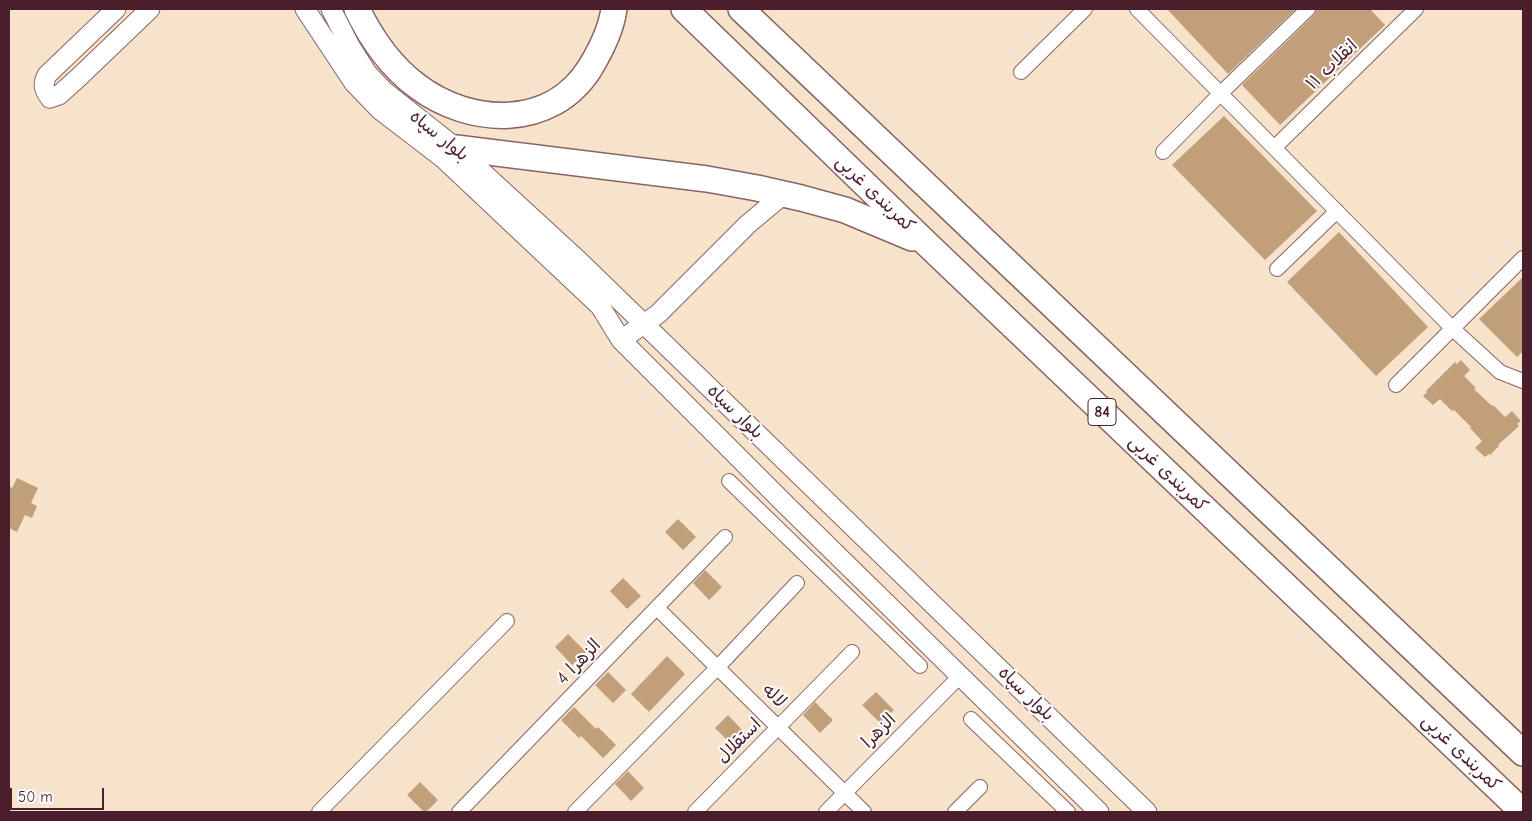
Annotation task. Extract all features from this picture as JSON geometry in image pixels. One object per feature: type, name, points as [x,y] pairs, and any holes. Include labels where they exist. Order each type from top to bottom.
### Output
[{"type":"highway","points":[[356,9],[372,37],[398,70],[429,94],[447,104],[483,114],[518,115],[539,110],[555,103],[571,91],[598,54],[608,34],[614,9]]},
{"type":"highway","name":"کمربندی غربی","points":[[684,9],[928,245],[1522,812]]},
{"type":"highway","name":"84","points":[[741,9],[1523,753]]},
{"type":"highway","points":[[441,143],[707,179],[784,194],[845,210],[928,245]]},
{"type":"main road","points":[[116,9],[47,76],[43,83],[45,91],[50,98],[59,95],[150,9]]},
{"type":"main road","name":"بلوار سپاه","points":[[305,9],[354,83],[380,110],[441,143]]},
{"type":"main road","name":"بلوار سپاه","points":[[331,9],[350,46],[368,73],[384,92],[579,261],[1147,812]]},
{"type":"main road","name":"بلوار سپاه","points":[[441,143],[444,159],[600,306],[621,340],[1099,812]]},
{"type":"main road","points":[[621,340],[658,314],[748,224],[784,194]]},
{"type":"street","points":[[1021,72],[1085,9]]},
{"type":"street","points":[[1137,9],[1453,329],[1500,372],[1523,381]]},
{"type":"street","points":[[1163,152],[1308,9]]},
{"type":"street","name":"انقلاب ۱۱","points":[[1274,148],[1416,9]]},
{"type":"street","points":[[1277,269],[1337,211]]},
{"type":"street","points":[[1396,385],[1523,258]]},
{"type":"street","points":[[729,481],[920,666]]},
{"type":"street","name":"الزهرا 4","points":[[458,812],[725,537]]},
{"type":"street","points":[[844,592],[860,578]]},
{"type":"street","points":[[575,812],[717,668],[797,583]]},
{"type":"street","name":"لاله","points":[[657,608],[864,812]]},
{"type":"street","points":[[319,812],[507,621]]},
{"type":"street","name":"استقلال","points":[[695,812],[852,652]]},
{"type":"street","name":"الزهرا","points":[[826,812],[960,676]]},
{"type":"street","points":[[971,719],[1068,812],[1084,798]]},
{"type":"street","points":[[956,812],[980,787]]},
{"type":"building","points":[[1167,9],[1296,9],[1228,74]]},
{"type":"building","points":[[1317,9],[1370,9],[1385,25],[1280,125],[1242,85],[1314,15]]},
{"type":"building","points":[[1224,116],[1317,211],[1265,260],[1172,165]]},
{"type":"building","points":[[1339,232],[1428,327],[1376,376],[1287,282]]},
{"type":"building","points":[[1523,277],[1523,351],[1517,357],[1479,319]]},
{"type":"building","points":[[1461,360],[1470,370],[1464,376],[1476,388],[1474,389],[1505,417],[1512,411],[1521,421],[1517,424],[1519,426],[1490,455],[1485,457],[1475,448],[1482,441],[1454,410],[1452,411],[1440,399],[1433,405],[1423,396],[1455,362],[1457,364]]},
{"type":"building","points":[[17,478],[38,488],[31,503],[37,506],[32,518],[25,515],[17,532],[9,528],[9,486],[12,488]]},
{"type":"building","points":[[678,519],[696,537],[683,550],[665,532]]},
{"type":"building","points":[[705,570],[722,587],[709,600],[693,583]]},
{"type":"building","points":[[623,578],[641,596],[627,609],[610,591]]},
{"type":"building","points":[[568,634],[586,652],[572,665],[555,647]]},
{"type":"building","points":[[667,656],[685,674],[649,712],[631,694]]},
{"type":"building","points":[[608,672],[626,690],[613,703],[595,685]]},
{"type":"building","points":[[876,692],[894,710],[880,723],[862,705]]},
{"type":"building","points":[[815,702],[833,720],[820,733],[803,715]]},
{"type":"building","points":[[574,707],[596,729],[598,727],[616,745],[603,758],[581,736],[579,738],[561,720]]},
{"type":"building","points":[[728,715],[746,734],[733,746],[715,728]]},
{"type":"building","points":[[628,771],[644,788],[631,801],[615,784]]},
{"type":"building","points":[[420,782],[438,800],[426,812],[407,795]]}]
